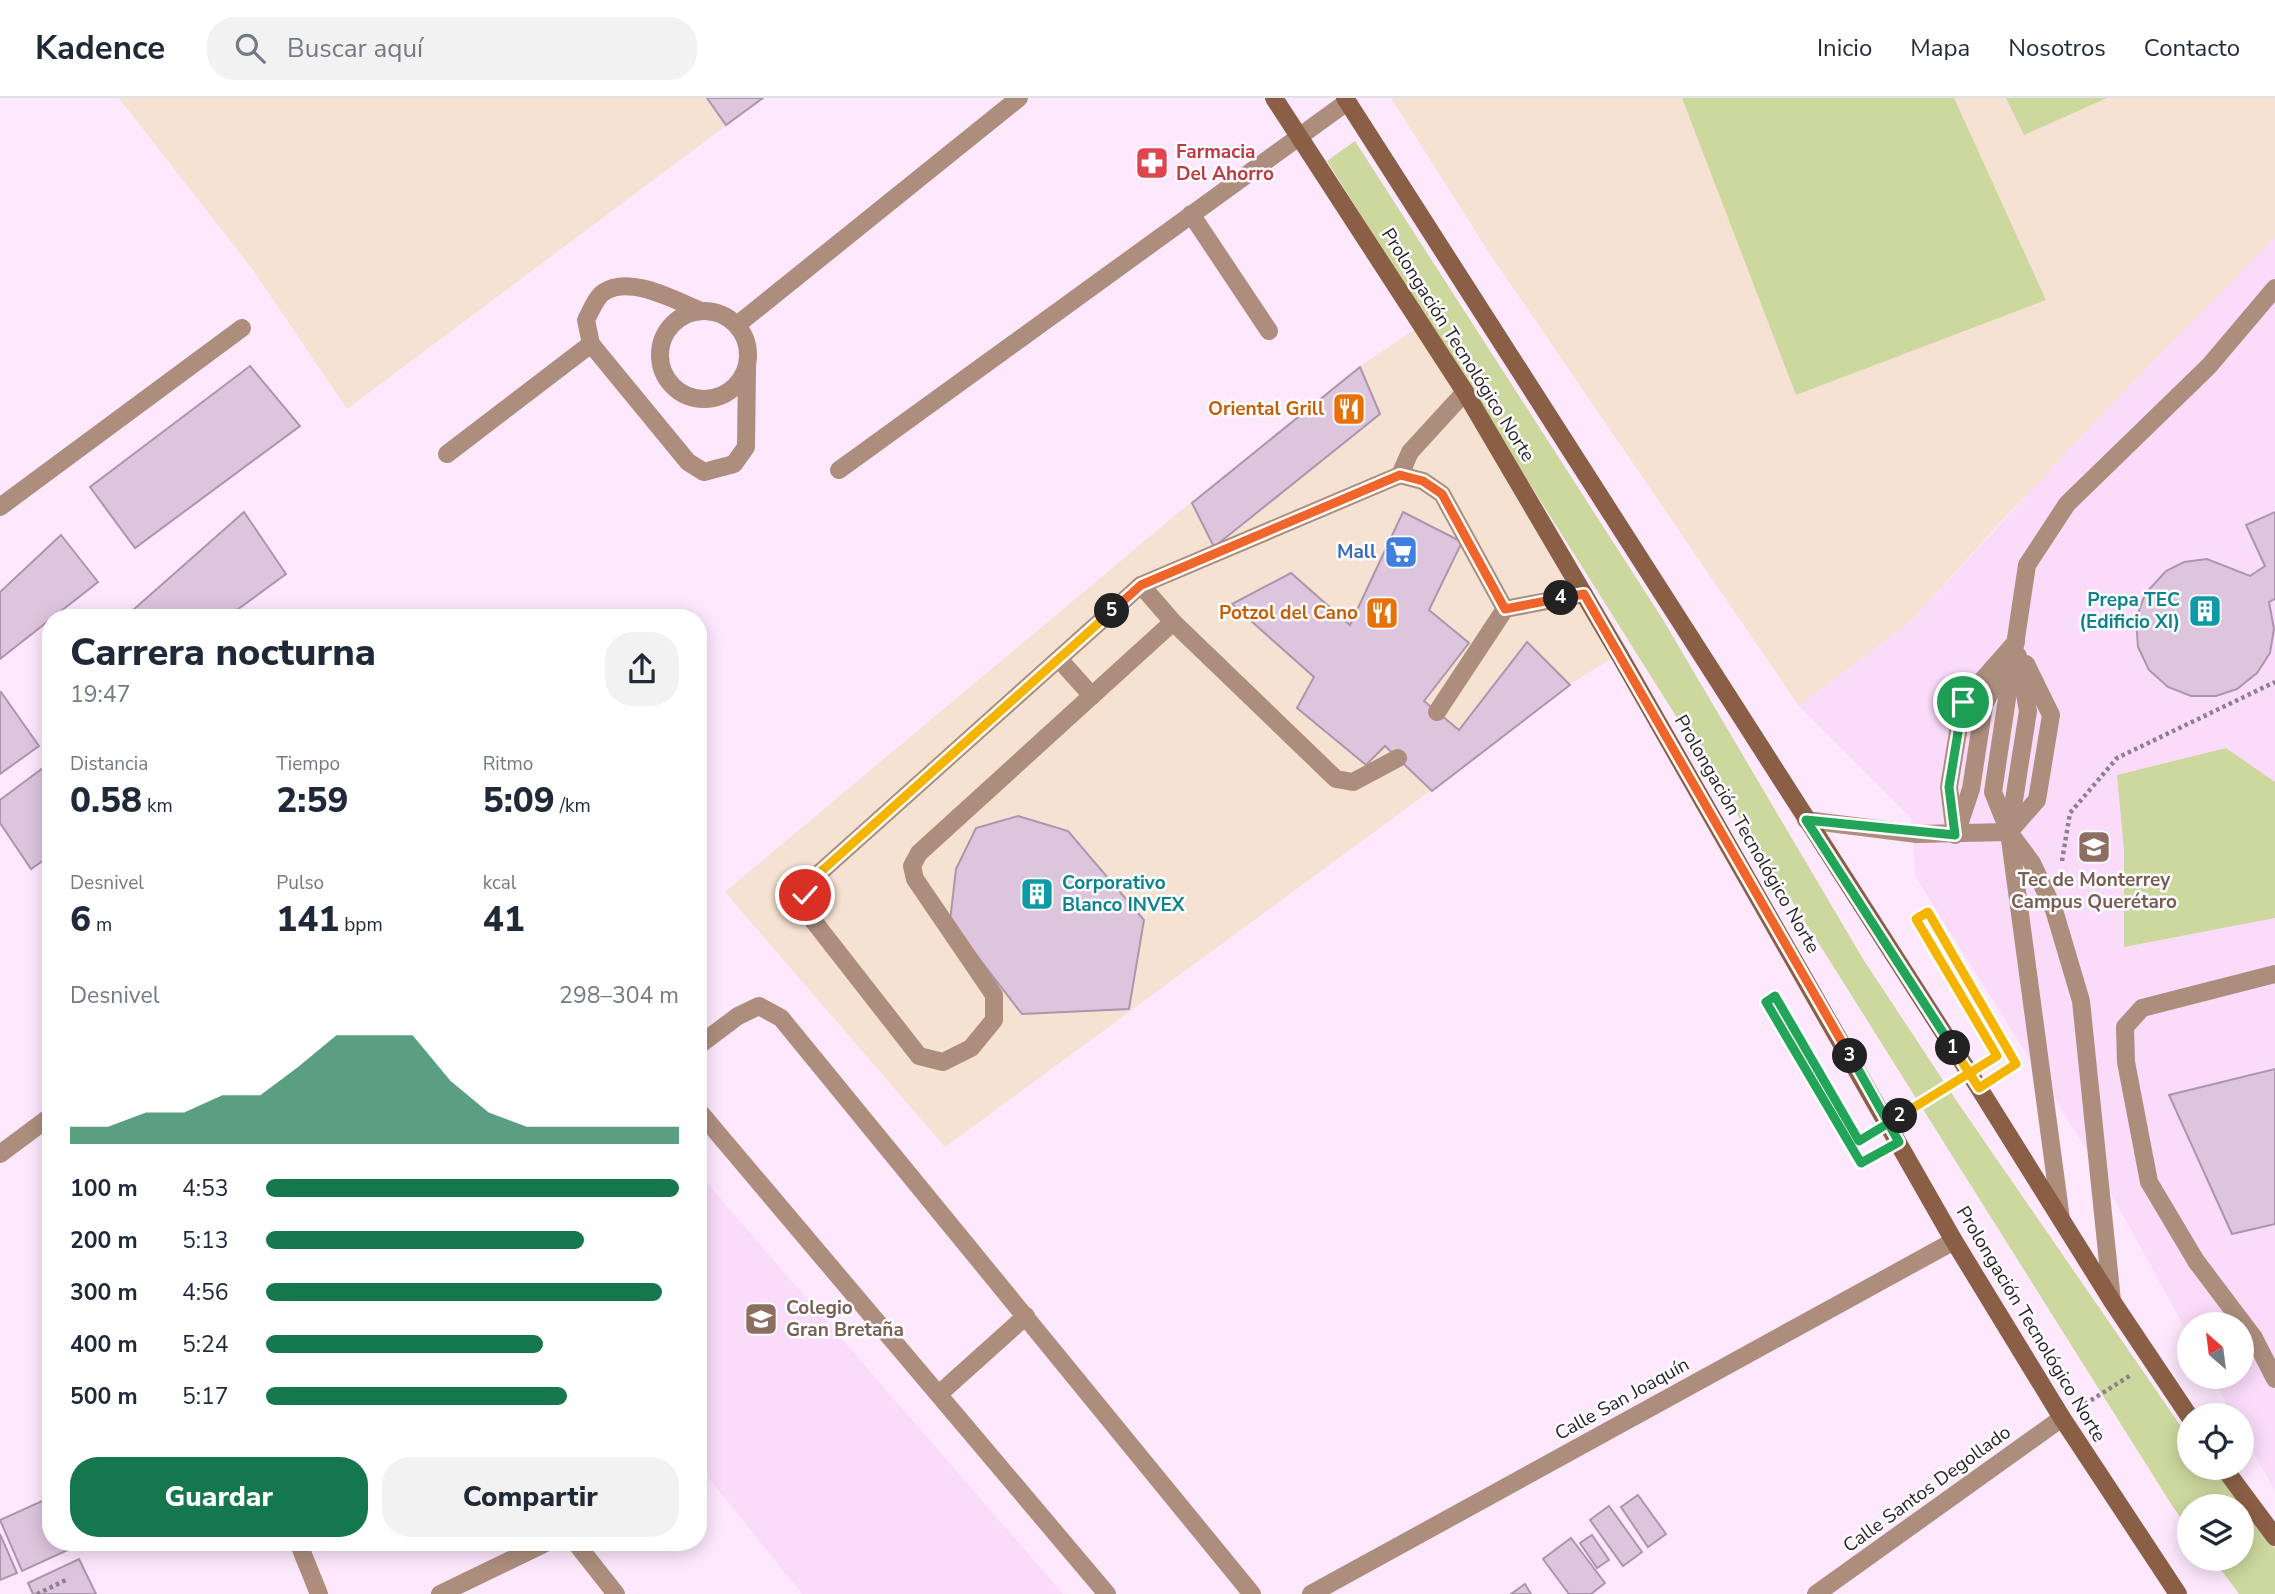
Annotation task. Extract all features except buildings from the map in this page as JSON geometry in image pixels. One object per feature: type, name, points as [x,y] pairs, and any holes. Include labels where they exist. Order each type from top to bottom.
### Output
[{"type":"main road","name":"Prolongación Tecnológico Norte","points":[[1275,98],[1465,392],[1584,594],[1954,1241],[2062,1418],[2178,1594]]},
{"type":"main road","name":"Prolongación Tecnológico Norte","points":[[1346,100],[2112,1301],[2180,1403]]},
{"type":"main road","points":[[2233,1480],[2275,1537]]},
{"type":"street","points":[[737,325],[1019,98]]},
{"type":"street","points":[[839,470],[1346,100]]},
{"type":"street","points":[[1191,214],[1269,331]]},
{"type":"street","points":[[618,285],[659,294],[699,310],[720,313],[737,325],[748,345],[746,447],[734,464],[704,472],[688,462],[590,344],[586,320],[601,293],[618,285]]},
{"type":"street","points":[[2061,1219],[2009,832],[1993,792],[2027,565],[2067,504],[2209,366],[2275,288]]},
{"type":"street","points":[[699,310],[674,321],[660,344],[662,372],[679,393],[705,400],[732,391],[747,368]]},
{"type":"street","points":[[0,507],[242,328]]},
{"type":"street","points":[[447,454],[590,344]]},
{"type":"street","points":[[1400,475],[1410,452],[1465,392]]},
{"type":"street","points":[[1172,622],[919,853],[912,866],[915,879],[994,995],[994,1020],[971,1048],[943,1062],[919,1056],[808,914],[805,895],[816,876],[1141,585],[1400,475],[1423,481],[1442,494],[1505,609]]},
{"type":"street","points":[[1141,585],[1172,622],[1336,779],[1353,782],[1398,758]]},
{"type":"street","points":[[1437,712],[1505,609],[1584,594]]},
{"type":"street","points":[[1955,835],[1949,787],[1963,702],[2016,642]]},
{"type":"street","points":[[1806,820],[1955,835],[2009,832],[2037,800],[2051,715],[2016,642]]},
{"type":"street","points":[[1059,659],[1092,696]]},
{"type":"street","points":[[2009,832],[2032,863],[2054,910],[2081,1001],[2112,1301]]},
{"type":"street","points":[[2275,974],[2142,1008],[2125,1027],[2131,1095],[2149,1182],[2196,1261],[2254,1338],[2275,1379]]},
{"type":"street","points":[[707,1039],[738,1016],[760,1006],[781,1018],[1252,1594]]},
{"type":"street","points":[[0,1154],[42,1122]]},
{"type":"street","points":[[707,1122],[1107,1594]]},
{"type":"street","name":"Calle San Joaquín","points":[[1311,1594],[1954,1241]]},
{"type":"street","points":[[939,1394],[1026,1316]]},
{"type":"street","name":"Calle Santos Degollado","points":[[1816,1594],[2062,1418]]},
{"type":"street","points":[[302,1551],[319,1594]]},
{"type":"street","points":[[440,1594],[529,1551]]},
{"type":"street","points":[[582,1551],[616,1594]]},
{"type":"path","points":[[2054,910],[2070,813],[2117,758],[2275,682]]},
{"type":"path","points":[[1899,1142],[1861,1163],[1766,1002],[1775,996],[1859,1141],[1997,1056],[1916,919],[1928,912],[2009,1052]]},
{"type":"path","points":[[2062,1418],[2152,1362]]},
{"type":"path","points":[[37,1594],[68,1579]]},
{"type":"shaded area","points":[[119,98],[763,98],[347,409],[253,270]]},
{"type":"shaded area","points":[[1391,98],[2275,98],[2275,237],[1995,528],[1911,621],[1799,706],[1490,254]]},
{"type":"shaded area","name":"Tec de Monterrey Campus Querétaro","points":[[2275,237],[2275,1491],[2254,1453],[2254,1403],[2226,1403],[2219,1390],[2254,1390],[2254,1312],[2177,1314],[2093,1160],[1915,876],[1911,818],[1799,706],[1911,621],[2099,417]]},
{"type":"shaded area","points":[[1423,324],[1619,654],[1564,688],[1426,794],[945,1147],[725,892],[1185,507],[1353,371]]},
{"type":"shaded area","name":"Colegio Gran Bretaña","points":[[707,1183],[1063,1594],[802,1594],[707,1476]]},
{"type":"green space","points":[[1682,98],[1954,98],[2046,300],[1796,395]]},
{"type":"green space","points":[[2006,98],[2107,98],[2024,135]]},
{"type":"green space","points":[[1355,141],[1662,618],[1863,959],[1958,1103],[2177,1421],[2177,1480],[2222,1480],[2233,1494],[2177,1494],[2177,1512],[2173,1507],[1327,161]]},
{"type":"green space","points":[[2226,748],[2275,782],[2275,918],[2124,947],[2124,850],[2117,775]]},
{"type":"green space","points":[[2254,1521],[2275,1548],[2275,1594],[2239,1594],[2222,1571],[2254,1571]]},
{"type":"place","name":"Farmacia Del Ahorro","points":[[1152,163]]},
{"type":"place","name":"Oriental Grill","points":[[1349,409]]},
{"type":"place","name":"Mall","points":[[1401,552]]},
{"type":"place","name":"Prepa TEC (Edificio XI)","points":[[2205,611]]},
{"type":"place","name":"Potzol del Cano","points":[[1382,613]]},
{"type":"place","name":"Tec de Monterrey Campus Querétaro","points":[[2094,847]]},
{"type":"place","name":"Corporativo Blanco INVEX","points":[[1037,894]]},
{"type":"place","name":"Colegio Gran Bretaña","points":[[761,1319]]},
{"type":"route","points":[[805,895],[816,876],[1141,585],[1211,558],[1400,475],[1423,481],[1442,494],[1505,609],[1520,604],[1584,594],[1854,1062],[1899,1142],[1861,1163],[1766,1002],[1775,996],[1859,1141],[1928,1098],[1997,1056],[1916,919],[1928,912],[2016,1064],[1979,1088],[1932,1014],[1806,820],[1917,834],[1955,835],[1949,787],[1963,702]]}]
